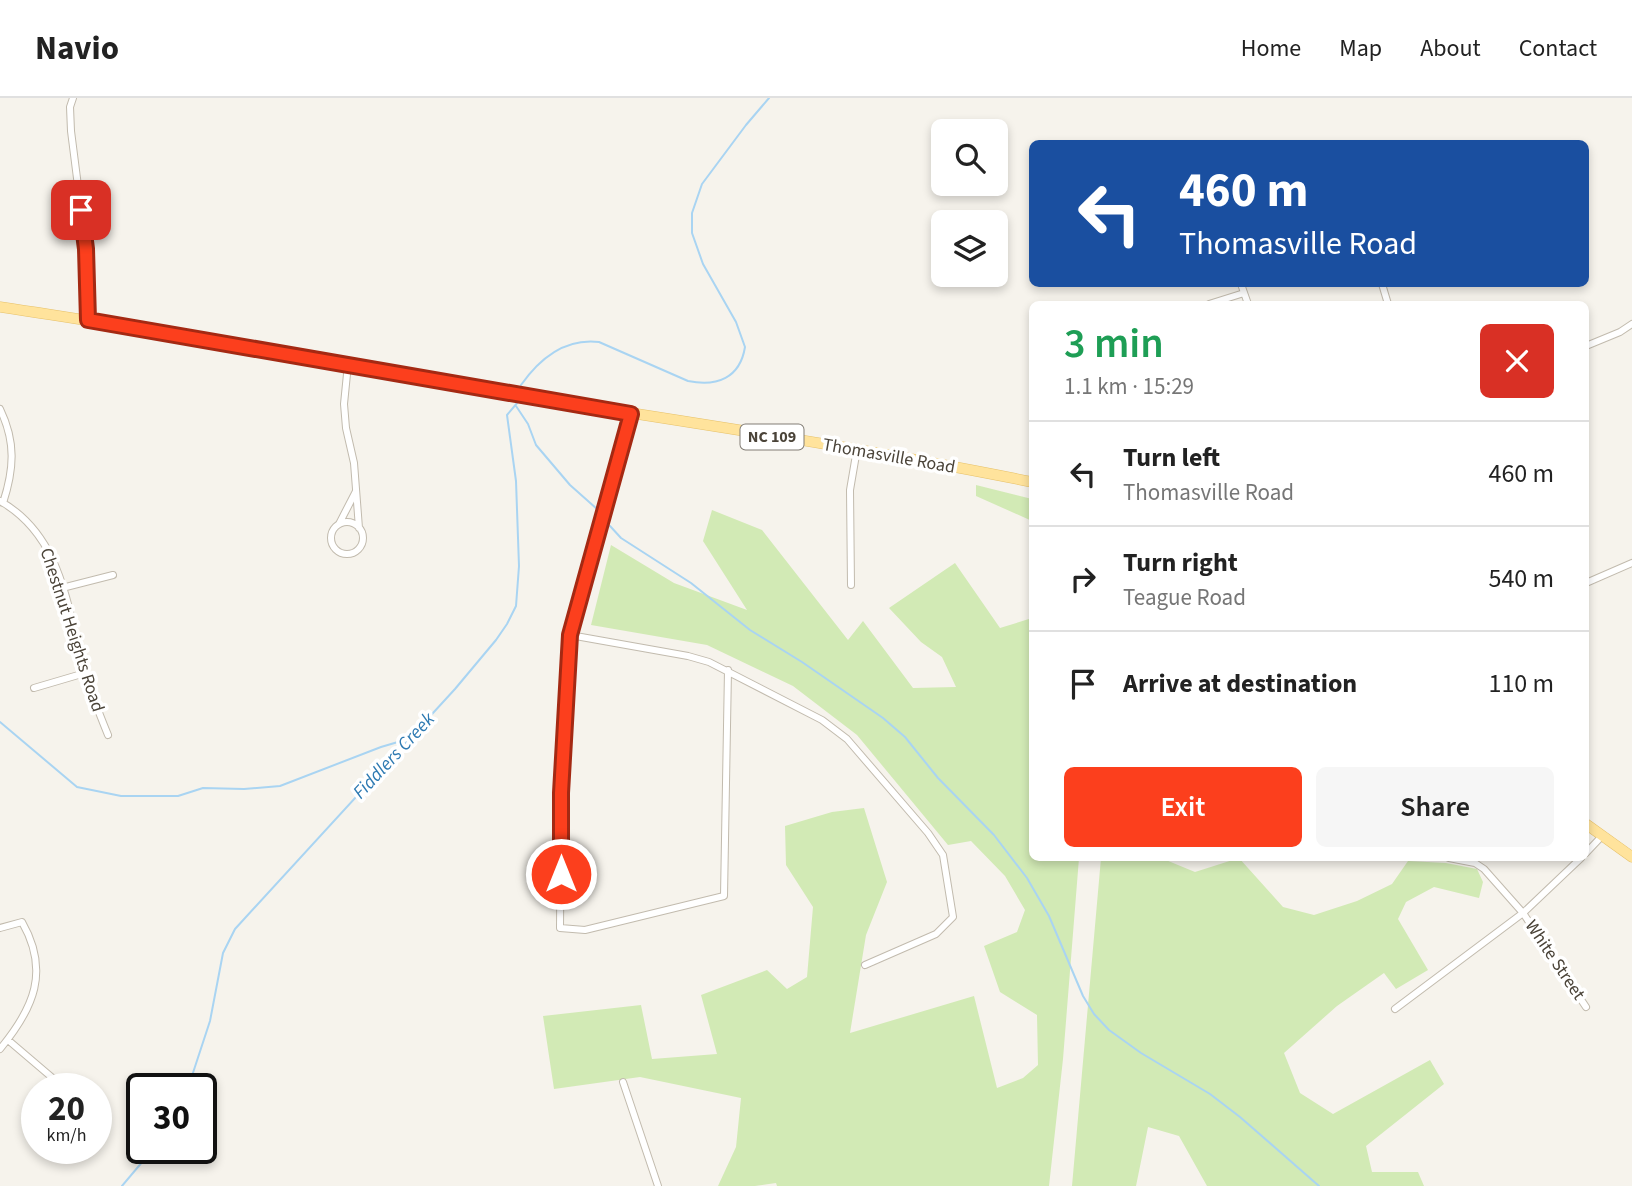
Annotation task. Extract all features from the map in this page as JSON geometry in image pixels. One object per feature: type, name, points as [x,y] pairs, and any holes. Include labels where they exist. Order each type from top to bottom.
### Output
[{"type":"main road","name":"Thomasville Road","points":[[0,307],[631,414],[917,458],[1029,481]]},
{"type":"main road","points":[[1589,826],[1632,857]]},
{"type":"street","points":[[72,98],[71,131],[86,249],[88,320]]},
{"type":"street","points":[[1242,287],[1247,301]]},
{"type":"street","points":[[1219,301],[1244,293]]},
{"type":"street","points":[[1589,345],[1632,324]]},
{"type":"street","points":[[348,364],[344,404],[346,428],[354,463],[359,528],[363,538],[361,545],[350,554],[343,554],[337,550],[331,538],[356,491]]},
{"type":"street","points":[[0,409],[10,436],[13,457],[10,480],[1,502]]},
{"type":"street","points":[[631,414],[570,635],[561,793],[560,928],[585,930],[724,896],[727,670]]},
{"type":"street","points":[[851,585],[850,490],[857,449]]},
{"type":"street","name":"Chestnut Heights Road","points":[[1,502],[21,515],[40,535],[51,554],[85,673],[108,735]]},
{"type":"street","points":[[337,525],[351,523],[359,528]]},
{"type":"street","points":[[1589,582],[1632,563]]},
{"type":"street","points":[[62,589],[113,575]]},
{"type":"street","points":[[570,635],[688,656],[727,670],[822,720],[848,740],[928,832],[943,855],[953,918],[936,934],[865,965]]},
{"type":"street","points":[[34,688],[85,673]]},
{"type":"street","points":[[1589,850],[1602,836]]},
{"type":"street","name":"White Street","points":[[1465,861],[1485,869],[1523,913],[1587,1007]]},
{"type":"street","points":[[1395,1009],[1523,913],[1578,861]]},
{"type":"street","points":[[0,928],[22,922],[36,954],[36,976],[28,1008],[0,1049]]},
{"type":"street","points":[[8,1040],[47,1073]]},
{"type":"street","points":[[623,1082],[658,1186]]},
{"type":"green space","points":[[976,485],[1029,498],[1029,520],[976,496]]},
{"type":"green space","points":[[712,510],[762,530],[848,640],[863,621],[913,688],[956,687],[942,657],[921,642],[889,608],[955,563],[1000,628],[1029,619],[1029,861],[1079,861],[1063,1059],[1049,1186],[777,1186],[776,1183],[718,1186],[736,1147],[741,1098],[640,1077],[554,1089],[543,1016],[641,1005],[652,1059],[717,1054],[701,995],[767,970],[787,989],[807,977],[813,907],[786,865],[785,826],[832,812],[864,808],[887,882],[866,935],[850,1033],[974,996],[997,1088],[1023,1078],[1038,1065],[1037,1015],[1000,992],[984,946],[1017,932],[1025,910],[1005,876],[971,841],[948,845],[857,735],[793,686],[707,645],[591,625],[611,545],[674,583],[747,610],[703,541]]},
{"type":"green space","points":[[1101,861],[1168,861],[1195,872],[1230,861],[1242,861],[1283,907],[1314,915],[1357,901],[1392,884],[1408,861],[1446,863],[1477,869],[1483,882],[1479,898],[1434,887],[1406,902],[1398,919],[1428,970],[1396,989],[1384,973],[1337,1006],[1284,1053],[1300,1093],[1333,1114],[1430,1060],[1444,1084],[1366,1146],[1372,1172],[1418,1172],[1424,1186],[1207,1186],[1179,1136],[1148,1127],[1136,1186],[1072,1186]]},
{"type":"waterway","name":"Fiddlers Creek","points":[[521,385],[536,366],[554,352],[575,343],[587,342],[599,342],[688,381],[708,383],[726,378],[732,373],[738,366],[745,347],[736,322],[703,264],[692,233],[692,213],[702,184],[769,98]]},
{"type":"waterway","name":"Fiddlers Creek","points":[[193,1073],[210,1021],[223,953],[235,929],[455,689],[496,640],[516,606],[519,566],[516,481],[507,415],[518,402]]},
{"type":"waterway","points":[[516,406],[528,424],[536,445],[570,485],[597,509]]},
{"type":"waterway","points":[[610,526],[621,538],[691,583],[750,630],[802,662],[883,718],[905,737],[938,778],[994,835],[1027,878],[1049,916],[1083,996],[1094,1014],[1109,1030],[1141,1053],[1210,1094],[1319,1186]]},
{"type":"waterway","points":[[0,722],[77,787],[121,796],[178,796],[203,788],[280,786],[408,739]]},
{"type":"waterway","name":"Fiddlers Creek","points":[[122,1186],[141,1164]]},
{"type":"route","points":[[81,210],[86,249],[88,320],[631,414],[570,635],[561,793],[561,874]]}]
